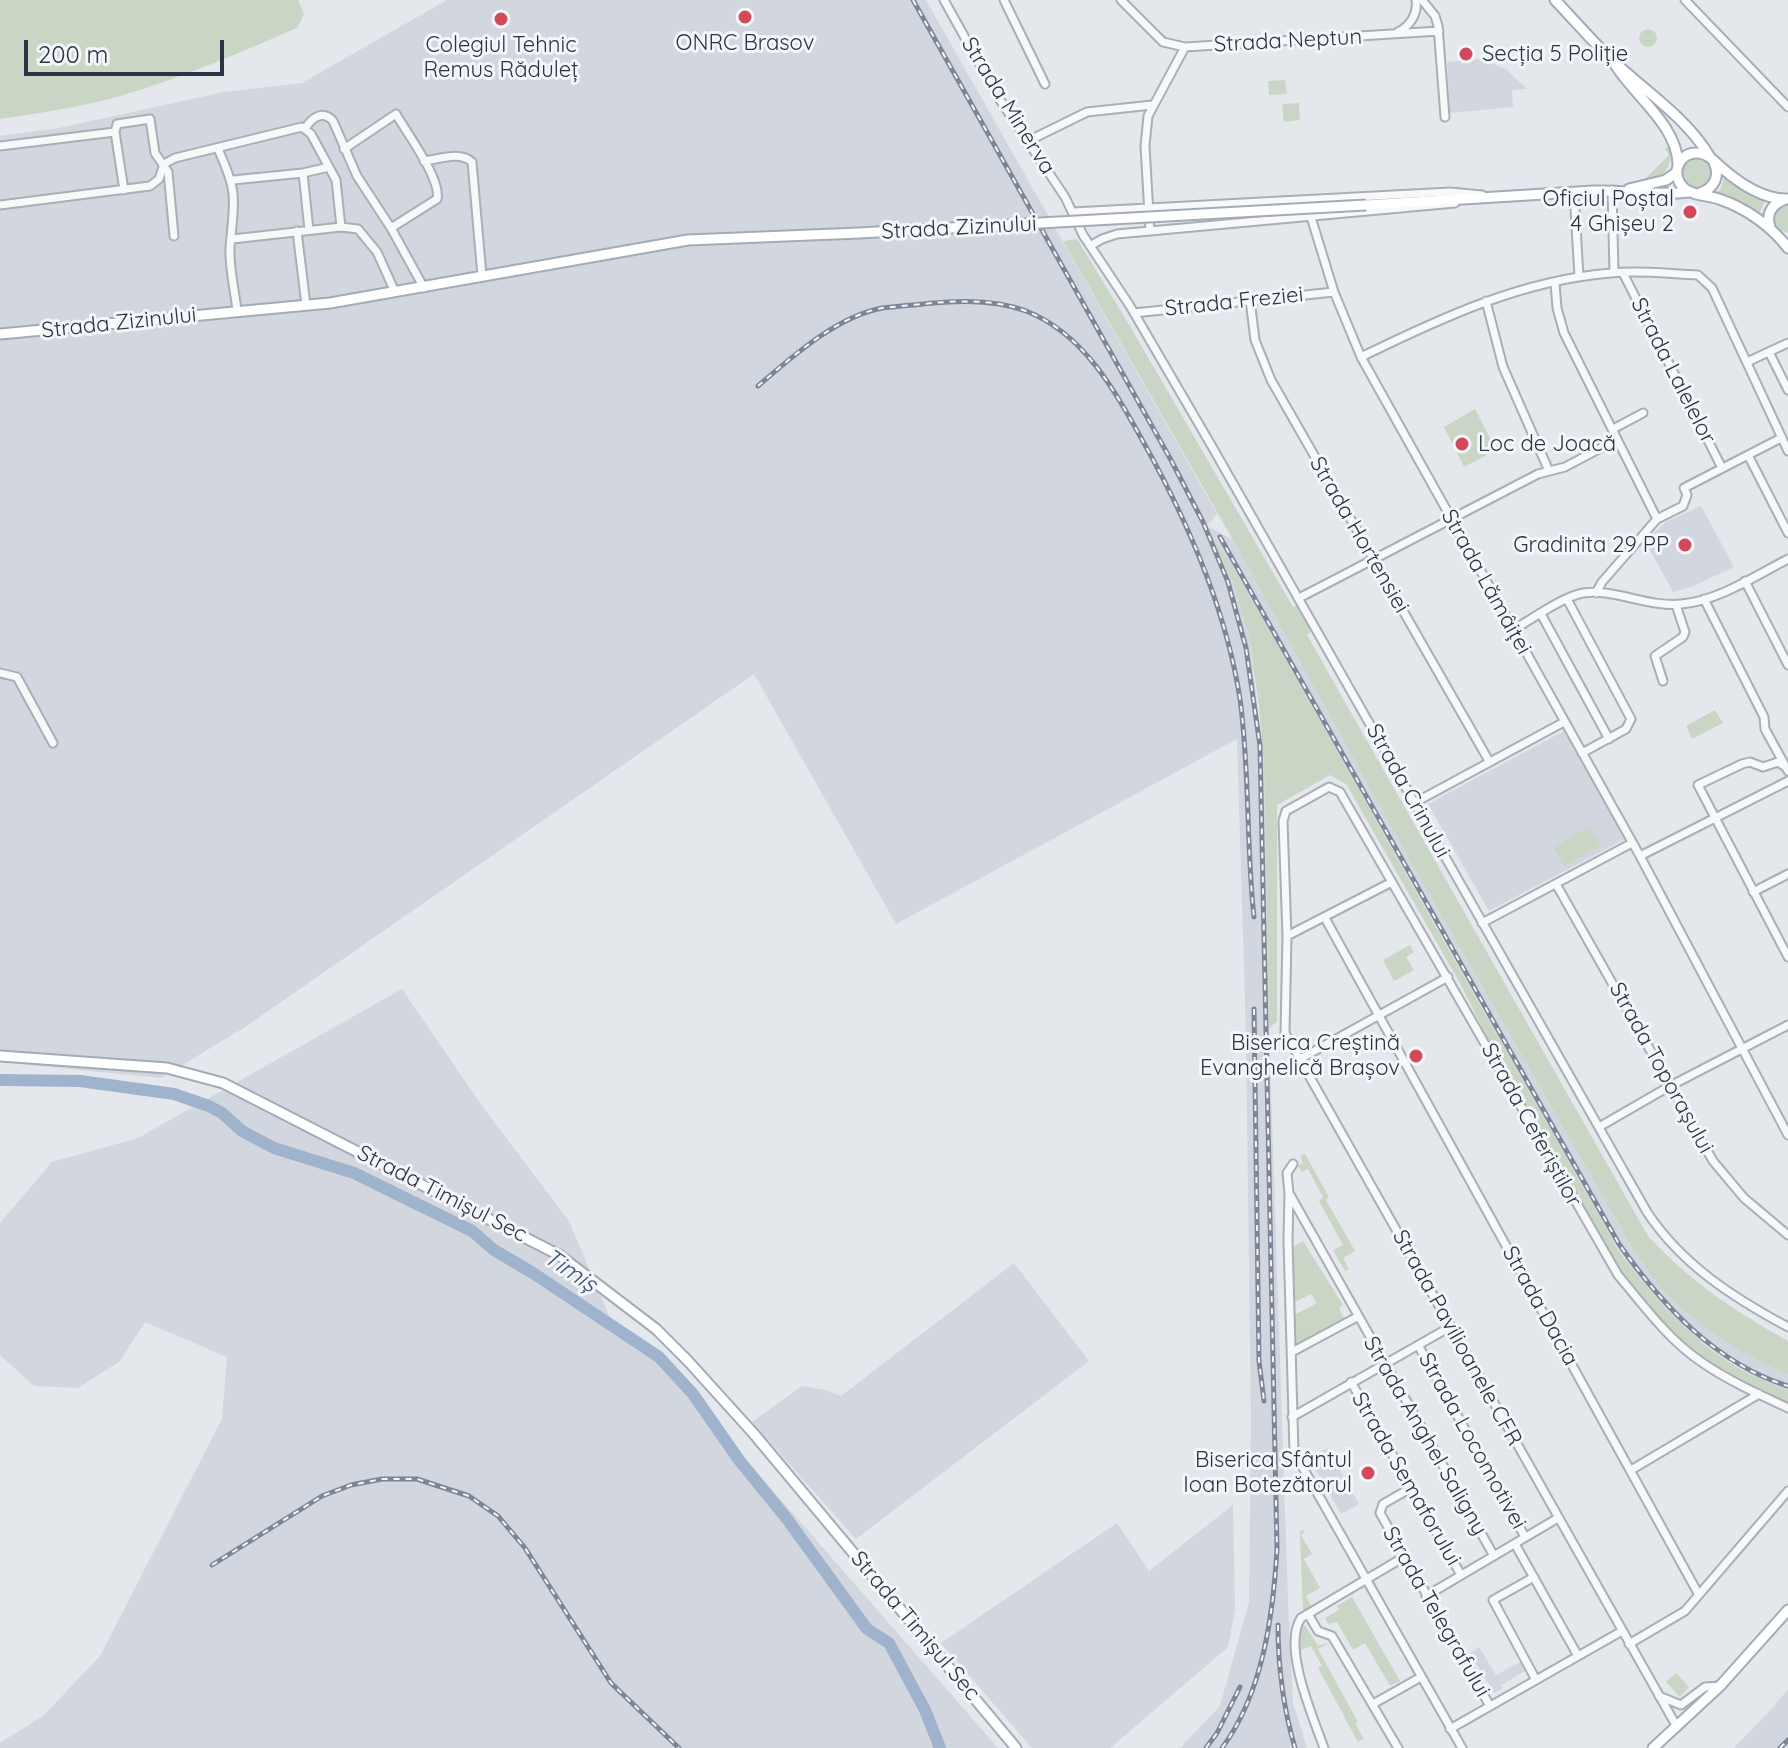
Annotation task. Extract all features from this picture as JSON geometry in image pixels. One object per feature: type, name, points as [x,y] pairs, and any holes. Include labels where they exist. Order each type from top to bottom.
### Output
[{"type":"main road","points":[[1555,0],[1612,60],[1653,94],[1697,138],[1712,160],[1717,175],[1707,191],[1693,192]]},
{"type":"main road","points":[[1612,60],[1672,138],[1677,149],[1679,183],[1693,192],[1737,206],[1784,238],[1788,248]]},
{"type":"main road","points":[[1678,168],[1685,156],[1695,153],[1712,160],[1749,186],[1786,200]]},
{"type":"main road","name":"Strada Zizinului","points":[[0,334],[306,305],[424,288],[688,240],[1626,190],[1666,180],[1678,168]]},
{"type":"main road","name":"Strada Zizinului","points":[[1626,190],[1642,194],[1693,192]]},
{"type":"main road","points":[[1770,227],[1771,209],[1786,200]]},
{"type":"main road","name":"Strada Timișul Sec","points":[[0,1056],[167,1068],[223,1083],[559,1255],[644,1319],[688,1361],[773,1456],[1016,1748]]},
{"type":"main road","points":[[1653,1748],[1720,1686],[1788,1610]]},
{"type":"street","name":"Strada Minerva","points":[[944,0],[998,97],[1073,212]]},
{"type":"street","points":[[1004,0],[1045,84]]},
{"type":"street","name":"Strada Neptun","points":[[1121,0],[1163,42],[1185,47],[1439,31]]},
{"type":"street","points":[[1419,0],[1435,16],[1439,31],[1445,117]]},
{"type":"street","name":"Strada Neptun","points":[[1392,35],[1408,25],[1419,0]]},
{"type":"street","points":[[1685,0],[1788,107]]},
{"type":"street","name":"Strada Neptun","points":[[1152,105],[1185,47]]},
{"type":"street","points":[[1026,142],[1087,112],[1152,105],[1146,129],[1150,231]]},
{"type":"street","points":[[344,149],[396,114],[437,186],[437,199],[391,228]]},
{"type":"street","points":[[0,205],[124,190],[155,183],[164,164],[175,158],[306,127],[315,117],[326,115],[333,121],[357,176],[391,228],[424,288]]},
{"type":"street","points":[[124,190],[115,132],[117,124],[150,119],[155,153],[168,172],[174,236]]},
{"type":"street","points":[[306,127],[337,185],[341,227]]},
{"type":"street","points":[[0,146],[115,132]]},
{"type":"street","points":[[218,149],[233,180],[235,200],[230,248],[237,311]]},
{"type":"street","points":[[424,161],[459,156],[472,162],[482,276]]},
{"type":"street","points":[[233,180],[303,173],[329,167]]},
{"type":"street","points":[[303,173],[309,230]]},
{"type":"street","points":[[1612,190],[1619,272]]},
{"type":"street","name":"Strada Zizinului","points":[[1073,212],[1450,192],[1498,197]]},
{"type":"street","points":[[1574,192],[1579,277]]},
{"type":"street","name":"Strada Zizinului","points":[[1311,217],[1498,197]]},
{"type":"street","name":"Strada Crinului","points":[[1073,212],[1090,246],[1134,313],[1299,598],[1647,1212],[1675,1249],[1729,1293],[1788,1327]]},
{"type":"street","points":[[1090,246],[1108,236],[1311,217]]},
{"type":"street","name":"Strada Lămâiței","points":[[1311,217],[1334,292],[1361,357],[1640,856],[1788,1135]]},
{"type":"street","points":[[232,239],[341,227],[363,232],[377,252],[395,292]]},
{"type":"street","points":[[297,231],[306,305]]},
{"type":"street","points":[[1361,357],[1466,307],[1579,277],[1619,272],[1698,275],[1712,288],[1788,451]]},
{"type":"street","name":"Strada Lalelelor","points":[[1619,272],[1722,468]]},
{"type":"street","points":[[1555,283],[1557,308],[1564,333],[1657,519],[1596,593]]},
{"type":"street","name":"Strada Freziei","points":[[1134,313],[1334,292]]},
{"type":"street","name":"Strada Hortensiei","points":[[1250,300],[1255,340],[1271,380],[1489,761]]},
{"type":"street","points":[[1486,301],[1503,367],[1549,471]]},
{"type":"street","points":[[1747,362],[1788,343]]},
{"type":"street","points":[[1769,352],[1788,390]]},
{"type":"street","points":[[1613,429],[1643,413]]},
{"type":"street","points":[[1299,598],[1451,519],[1616,440]]},
{"type":"street","name":"Strada Lalelelor","points":[[1657,519],[1683,506],[1687,495],[1684,488],[1785,440]]},
{"type":"street","name":"Strada Lalelelor","points":[[1748,455],[1788,533]]},
{"type":"street","points":[[1513,630],[1567,599],[1584,593],[1676,605],[1704,599],[1788,559]]},
{"type":"street","points":[[1745,581],[1788,665]]},
{"type":"street","points":[[1567,599],[1630,715],[1629,726],[1582,753]]},
{"type":"street","points":[[1704,599],[1787,769]]},
{"type":"street","points":[[1663,681],[1655,656],[1683,637],[1685,632],[1676,605]]},
{"type":"street","points":[[1541,614],[1609,739]]},
{"type":"street","points":[[0,673],[17,677],[53,743]]},
{"type":"street","points":[[1414,803],[1564,722]]},
{"type":"street","points":[[1787,769],[1778,762],[1763,767],[1746,763],[1698,785],[1788,957]]},
{"type":"street","points":[[1640,856],[1788,781]]},
{"type":"street","name":"Strada Pavilioanele CFR","points":[[1334,787],[1323,790],[1284,814],[1287,936],[1284,1029],[1447,1329],[1677,1727]]},
{"type":"street","name":"Strada Ceferiștilor","points":[[1334,787],[1340,792],[1448,977],[1618,1275],[1650,1313],[1697,1359],[1788,1408]]},
{"type":"street","points":[[1482,923],[1632,843]]},
{"type":"street","points":[[1753,892],[1788,874]]},
{"type":"street","points":[[1287,936],[1392,882]]},
{"type":"street","name":"Strada Toporașului","points":[[1556,884],[1723,1174],[1757,1210],[1788,1235]]},
{"type":"street","name":"Strada Dacia","points":[[1325,918],[1699,1595]]},
{"type":"street","points":[[1300,1059],[1448,977]]},
{"type":"street","points":[[1599,1127],[1788,1025]]},
{"type":"street","points":[[1293,1164],[1287,1173],[1294,1452],[1462,1748]]},
{"type":"street","name":"Strada Anghel Saligny","points":[[1289,1193],[1494,1556]]},
{"type":"street","name":"Strada Anghel Saligny","points":[[1292,1352],[1357,1317]]},
{"type":"street","points":[[1292,1417],[1447,1329]]},
{"type":"street","name":"Strada Locomotivei","points":[[1418,1345],[1525,1537]]},
{"type":"street","name":"Strada Semaforului","points":[[1351,1382],[1461,1575]]},
{"type":"street","points":[[1631,1470],[1759,1394]]},
{"type":"street","name":"Strada Telegrafului","points":[[1411,1488],[1383,1504],[1380,1509],[1404,1557],[1490,1706]]},
{"type":"street","points":[[1629,1644],[1685,1611],[1788,1491]]},
{"type":"street","points":[[1426,1596],[1558,1518]]},
{"type":"street","points":[[1515,1544],[1578,1656]]},
{"type":"street","points":[[1324,1748],[1299,1667],[1294,1633],[1305,1616],[1404,1557]]},
{"type":"street","points":[[1534,1577],[1493,1600],[1536,1680]]},
{"type":"street","points":[[1305,1616],[1318,1631],[1332,1636],[1398,1748]]},
{"type":"street","points":[[1450,1729],[1622,1631]]},
{"type":"street","points":[[1373,1704],[1421,1677]]},
{"type":"street","points":[[1657,1694],[1681,1705],[1705,1687],[1720,1686]]},
{"type":"shaded area","points":[[447,0],[926,0],[1217,514],[1207,526],[1233,540],[1404,850],[1633,1249],[1788,1368],[1788,1390],[1761,1381],[1688,1333],[1641,1283],[1596,1214],[1439,930],[1213,536],[1234,585],[1249,636],[1264,764],[1269,1028],[1288,1601],[1293,1703],[1307,1748],[1180,1748],[1220,1706],[1249,1602],[1251,1421],[1246,1037],[1237,739],[896,924],[754,674],[245,1027],[161,1078],[0,1062],[0,136],[59,128],[224,92],[302,83]]},
{"type":"shaded area","points":[[1482,59],[1506,69],[1527,89],[1512,90],[1513,107],[1450,113],[1447,62]]},
{"type":"shaded area","name":"Gradinita 29 PP","points":[[1701,506],[1734,567],[1673,592],[1645,541],[1666,522]]},
{"type":"shaded area","points":[[1564,731],[1625,839],[1489,911],[1428,804]]},
{"type":"shaded area","points":[[402,989],[482,1106],[569,1221],[612,1323],[637,1335],[998,1748],[0,1748],[0,1743],[43,1716],[100,1656],[222,1419],[227,1357],[145,1322],[120,1361],[78,1388],[34,1386],[0,1355],[0,1223],[52,1162],[138,1138]]},
{"type":"shaded area","points":[[1014,1263],[1089,1361],[856,1539],[752,1422],[802,1386],[841,1396]]},
{"type":"shaded area","points":[[1327,1448],[1359,1504],[1341,1514],[1309,1458]]},
{"type":"shaded area","points":[[1233,1505],[1235,1609],[1228,1647],[1110,1748],[1032,1748],[941,1643],[1117,1523],[1149,1571]]},
{"type":"shaded area","points":[[1479,1647],[1496,1675],[1522,1661],[1527,1670],[1501,1685],[1503,1688],[1494,1693],[1470,1653]]},
{"type":"shaded area","points":[[1788,1689],[1788,1748],[1734,1748],[1774,1706]]},
{"type":"green space","points":[[0,0],[298,0],[304,14],[297,28],[165,81],[90,103],[0,119]]},
{"type":"green space","points":[[1644,29],[1652,29],[1657,38],[1655,45],[1644,47],[1639,42],[1639,34]]},
{"type":"green space","points":[[1285,80],[1287,94],[1269,95],[1268,81]]},
{"type":"green space","points":[[1299,103],[1300,120],[1284,122],[1282,104]]},
{"type":"green space","points":[[1669,146],[1670,162],[1668,168],[1659,177],[1643,181],[1669,155],[1665,149]]},
{"type":"green space","points":[[1697,158],[1708,162],[1712,173],[1708,184],[1697,188],[1686,184],[1682,173],[1686,162]]},
{"type":"green space","points":[[1724,178],[1742,190],[1766,199],[1759,214],[1716,194]]},
{"type":"green space","points":[[1788,205],[1788,233],[1777,228],[1774,219],[1777,210]]},
{"type":"green space","points":[[1077,239],[1293,607],[1299,604],[1313,630],[1307,635],[1648,1236],[1679,1267],[1714,1294],[1788,1341],[1788,1374],[1736,1348],[1702,1324],[1659,1285],[1633,1249],[1404,850],[1063,241]]},
{"type":"green space","points":[[1475,409],[1496,450],[1464,467],[1444,427]]},
{"type":"green space","points":[[1207,526],[1617,1248],[1652,1293],[1691,1334],[1737,1367],[1788,1390],[1788,1403],[1748,1388],[1698,1358],[1662,1324],[1627,1284],[1496,1056],[1461,985],[1346,784],[1330,775],[1277,805],[1277,1022],[1269,1028],[1264,764],[1259,706],[1249,636],[1234,585]]},
{"type":"green space","points":[[1715,710],[1723,723],[1692,739],[1686,726]]},
{"type":"green space","points":[[1590,827],[1601,846],[1564,866],[1553,847]]},
{"type":"green space","points":[[1410,945],[1414,952],[1406,957],[1414,970],[1394,981],[1383,960]]},
{"type":"green space","points":[[1305,1154],[1329,1197],[1326,1200],[1355,1251],[1343,1258],[1349,1269],[1345,1271],[1333,1250],[1343,1245],[1319,1201],[1323,1197],[1308,1169],[1302,1172],[1298,1166],[1303,1163],[1300,1156]]},
{"type":"green space","points":[[1303,1241],[1343,1305],[1339,1308],[1344,1319],[1295,1347],[1294,1315],[1317,1303],[1311,1294],[1295,1302],[1293,1247]]},
{"type":"green space","points":[[1300,1531],[1305,1532],[1301,1535],[1312,1554],[1304,1559],[1320,1588],[1306,1596],[1312,1608],[1303,1613]]},
{"type":"green space","points":[[1352,1597],[1400,1681],[1390,1686],[1365,1643],[1353,1650],[1337,1622],[1328,1624],[1325,1618]]},
{"type":"green space","points":[[1305,1625],[1318,1646],[1331,1642],[1318,1649],[1358,1722],[1355,1723],[1364,1739],[1358,1742],[1318,1668],[1322,1666],[1311,1646],[1301,1650],[1300,1632]]},
{"type":"green space","points":[[1676,1673],[1689,1687],[1680,1697],[1666,1682]]},
{"type":"waterway","name":"Timiș","points":[[0,1080],[80,1081],[174,1094],[209,1106],[242,1131],[274,1148],[354,1173],[472,1231],[494,1250],[659,1357],[693,1394],[867,1629],[889,1643],[925,1710],[940,1748]]},
{"type":"railway","points":[[913,0],[1203,522],[1228,582],[1246,648],[1260,746],[1277,1549],[1269,1627],[1256,1679],[1236,1726],[1222,1748]]},
{"type":"railway","points":[[758,386],[832,329],[882,308],[955,302],[1009,306],[1047,321],[1082,350],[1110,386],[1161,475],[1191,536],[1225,632],[1234,665],[1243,726],[1254,917]]},
{"type":"railway","points":[[1220,537],[1619,1244],[1653,1288],[1692,1329],[1737,1363],[1788,1386]]},
{"type":"railway","points":[[1254,1009],[1259,1361],[1264,1401]]},
{"type":"railway","points":[[212,1565],[322,1496],[351,1485],[382,1479],[417,1479],[469,1496],[498,1516],[525,1548],[611,1683],[679,1748]]},
{"type":"railway","points":[[1278,1625],[1282,1687],[1295,1748]]},
{"type":"railway","points":[[1206,1748],[1240,1687]]},
{"type":"railway","points":[[1780,1748],[1788,1740]]},
{"type":"place","name":"ONRC Brasov","points":[[745,17]]},
{"type":"place","name":"Colegiul Tehnic Remus Răduleț","points":[[501,19]]},
{"type":"place","name":"Secția 5 Poliție","points":[[1466,54]]},
{"type":"place","name":"Oficiul Poștal 4 Ghișeu 2","points":[[1690,212]]},
{"type":"place","name":"Loc de Joacă","points":[[1462,444]]},
{"type":"place","name":"Gradinita 29 PP","points":[[1685,545]]},
{"type":"place","name":"Biserica Creștină Evanghelică Brașov","points":[[1416,1056]]},
{"type":"place","name":"Biserica Sfântul Ioan Botezătorul","points":[[1368,1473]]}]
